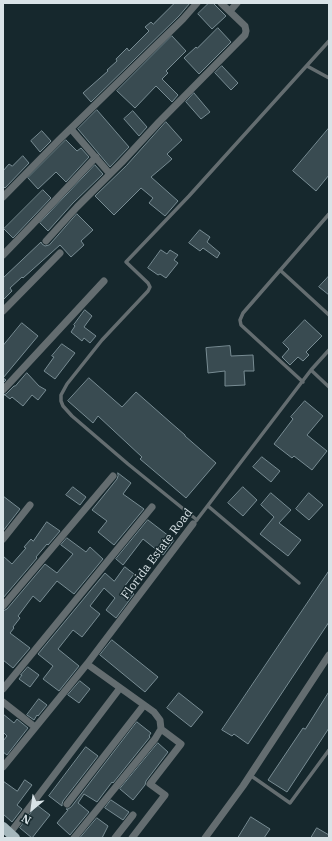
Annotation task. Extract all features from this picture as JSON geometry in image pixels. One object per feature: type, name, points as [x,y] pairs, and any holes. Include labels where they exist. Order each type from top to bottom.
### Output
[{"type":"street","points":[[3,198],[59,140],[184,19],[197,3]]},
{"type":"street","points":[[46,241],[77,207],[245,35],[245,26],[222,3]]},
{"type":"street","points":[[230,11],[237,3]]},
{"type":"street","points":[[71,129],[110,174]]},
{"type":"street","points":[[3,255],[96,157]]},
{"type":"street","points":[[3,311],[60,253]]},
{"type":"street","points":[[3,390],[104,281]]},
{"type":"street","points":[[3,606],[113,476]]},
{"type":"street","points":[[3,540],[30,505]]},
{"type":"street","points":[[3,689],[152,508]]},
{"type":"street","name":"Florida Estate Road","points":[[3,766],[87,664],[195,522]]},
{"type":"street","points":[[205,838],[250,775],[329,655]]},
{"type":"street","points":[[74,838],[154,739],[161,728],[160,720],[154,712],[87,664]]},
{"type":"street","points":[[9,833],[120,688]]},
{"type":"street","points":[[3,702],[35,727]]},
{"type":"street","points":[[67,804],[144,705]]},
{"type":"street","points":[[132,838],[164,795],[150,784],[181,744],[161,728]]},
{"type":"street","points":[[115,838],[133,815]]},
{"type":"lane","points":[[195,522],[72,416],[63,406],[61,395],[67,384],[102,340],[148,291],[150,287],[148,283],[126,262],[189,196],[329,41]]},
{"type":"lane","points":[[306,66],[329,78]]},
{"type":"lane","points":[[303,382],[241,325],[240,320],[243,313],[329,214]]},
{"type":"lane","points":[[280,270],[329,315]]},
{"type":"lane","name":"Florida Estate Road","points":[[195,522],[311,370],[329,350]]},
{"type":"lane","points":[[311,370],[329,387]]},
{"type":"lane","points":[[208,506],[299,583]]},
{"type":"lane","points":[[250,775],[290,803],[329,750]]},
{"type":"building","points":[[175,3],[190,3],[179,16],[91,102],[83,93],[108,71],[107,70],[117,61],[116,59],[127,48],[129,51],[149,31],[145,27],[151,22],[153,24]]},
{"type":"building","points":[[209,3],[213,3],[226,16],[212,29],[198,14]]},
{"type":"building","points":[[218,28],[231,42],[199,74],[184,58]]},
{"type":"building","points":[[172,36],[186,51],[166,71],[168,73],[162,79],[178,95],[172,102],[156,86],[135,108],[117,91]]},
{"type":"building","points":[[222,66],[238,83],[231,90],[215,73]]},
{"type":"building","points":[[194,93],[210,112],[201,119],[186,102]]},
{"type":"building","points":[[97,110],[129,147],[110,167],[78,129]]},
{"type":"building","points":[[133,111],[147,127],[139,136],[124,119]]},
{"type":"building","points":[[166,122],[182,140],[167,154],[172,159],[151,177],[178,201],[165,216],[149,203],[153,198],[141,188],[114,215],[95,196],[126,166]]},
{"type":"building","points":[[329,128],[329,175],[316,191],[293,171]]},
{"type":"building","points":[[42,131],[51,141],[40,152],[31,141]]},
{"type":"building","points":[[66,140],[77,151],[81,148],[89,157],[66,182],[56,172],[38,189],[28,178]]},
{"type":"building","points":[[23,156],[29,163],[5,188],[3,186],[3,171],[9,164],[12,166]]},
{"type":"building","points":[[95,165],[103,174],[73,203],[48,231],[40,223]]},
{"type":"building","points":[[43,190],[51,198],[13,238],[4,229]]},
{"type":"building","points":[[77,214],[93,230],[81,241],[84,245],[71,257],[60,245],[10,288],[12,291],[3,300],[3,278],[41,242],[45,246],[49,245]]},
{"type":"building","points":[[200,230],[210,237],[207,242],[220,253],[217,258],[203,248],[200,251],[189,243]]},
{"type":"building","points":[[161,250],[167,254],[170,250],[178,255],[174,260],[178,263],[166,278],[160,274],[158,275],[148,268]]},
{"type":"building","points":[[329,276],[329,295],[319,287]]},
{"type":"building","points":[[85,310],[92,316],[84,327],[96,336],[90,343],[84,338],[82,341],[71,332],[75,326],[74,325]]},
{"type":"building","points":[[305,320],[322,336],[306,352],[309,355],[303,361],[298,357],[290,365],[282,357],[289,349],[283,343]]},
{"type":"building","points":[[22,323],[38,336],[3,378],[3,346]]},
{"type":"building","points":[[62,344],[75,353],[55,379],[44,371],[54,357],[52,356]]},
{"type":"building","points":[[230,346],[231,356],[253,355],[254,371],[244,371],[245,385],[225,386],[225,371],[208,373],[206,348]]},
{"type":"building","points":[[27,373],[39,386],[46,390],[38,400],[32,395],[23,406],[12,397],[10,399],[3,395],[15,386]]},
{"type":"building","points":[[89,378],[122,407],[136,392],[216,463],[186,498],[140,459],[142,457],[98,416],[93,423],[68,401]]},
{"type":"building","points":[[305,401],[323,416],[307,435],[327,451],[312,470],[294,456],[292,458],[274,444],[293,419],[291,417]]},
{"type":"building","points":[[262,457],[280,471],[271,482],[253,467]]},
{"type":"building","points":[[118,473],[131,483],[123,494],[144,509],[114,545],[98,532],[107,521],[92,510],[117,479]]},
{"type":"building","points":[[73,487],[86,497],[80,505],[66,495]]},
{"type":"building","points":[[243,487],[257,500],[243,516],[228,503]]},
{"type":"building","points":[[271,493],[291,510],[279,523],[301,540],[288,556],[260,534],[274,517],[261,505]]},
{"type":"building","points":[[309,493],[323,505],[309,520],[296,509]]},
{"type":"building","points":[[3,496],[20,509],[3,531]]},
{"type":"building","points":[[148,520],[174,540],[163,555],[143,539],[123,565],[116,559]]},
{"type":"building","points":[[47,522],[60,531],[48,545],[47,544],[3,598],[3,556],[12,564],[26,548],[24,547],[31,539],[33,541]]},
{"type":"building","points":[[67,538],[86,552],[90,547],[103,559],[74,594],[57,581],[40,602],[33,596],[18,616],[20,618],[10,633],[30,648],[13,668],[3,660],[3,611],[7,609],[45,564],[57,573],[73,554],[61,545]]},
{"type":"building","points":[[125,567],[134,574],[124,587],[134,594],[116,618],[106,610],[115,598],[104,588],[90,606],[100,614],[82,637],[73,630],[58,649],[79,666],[59,691],[43,679],[53,666],[38,654],[105,573],[114,581]]},
{"type":"building","points":[[329,571],[329,622],[248,744],[234,734],[232,736],[222,730]]},
{"type":"building","points":[[112,640],[158,677],[145,692],[100,655]]},
{"type":"building","points":[[28,667],[39,675],[30,687],[19,679]]},
{"type":"building","points":[[80,681],[90,689],[79,703],[68,695]]},
{"type":"building","points":[[329,692],[329,728],[287,792],[268,780],[303,728],[305,729]]},
{"type":"building","points":[[179,693],[203,712],[191,727],[167,708]]},
{"type":"building","points":[[39,699],[47,705],[34,720],[27,715]]},
{"type":"building","points":[[3,714],[14,723],[17,719],[28,728],[7,755],[3,752],[3,741],[7,736],[3,732]]},
{"type":"building","points":[[137,722],[151,733],[149,736],[150,737],[97,802],[84,794],[78,803],[89,812],[70,835],[57,823],[68,810],[66,809],[71,807]]},
{"type":"building","points":[[158,743],[168,752],[133,800],[120,789]]},
{"type":"building","points":[[86,747],[98,756],[63,801],[62,806],[49,796]]},
{"type":"building","points":[[25,780],[32,785],[17,805],[22,809],[12,822],[3,814],[3,781],[17,791]]},
{"type":"building","points":[[111,800],[129,812],[123,820],[105,808]]},
{"type":"building","points":[[37,805],[50,815],[32,838],[20,828]]},
{"type":"building","points":[[251,817],[270,829],[264,838],[238,838]]},
{"type":"building","points":[[97,818],[108,826],[102,838],[80,838]]},
{"type":"building","points":[[317,828],[329,835],[329,838],[311,838]]}]
